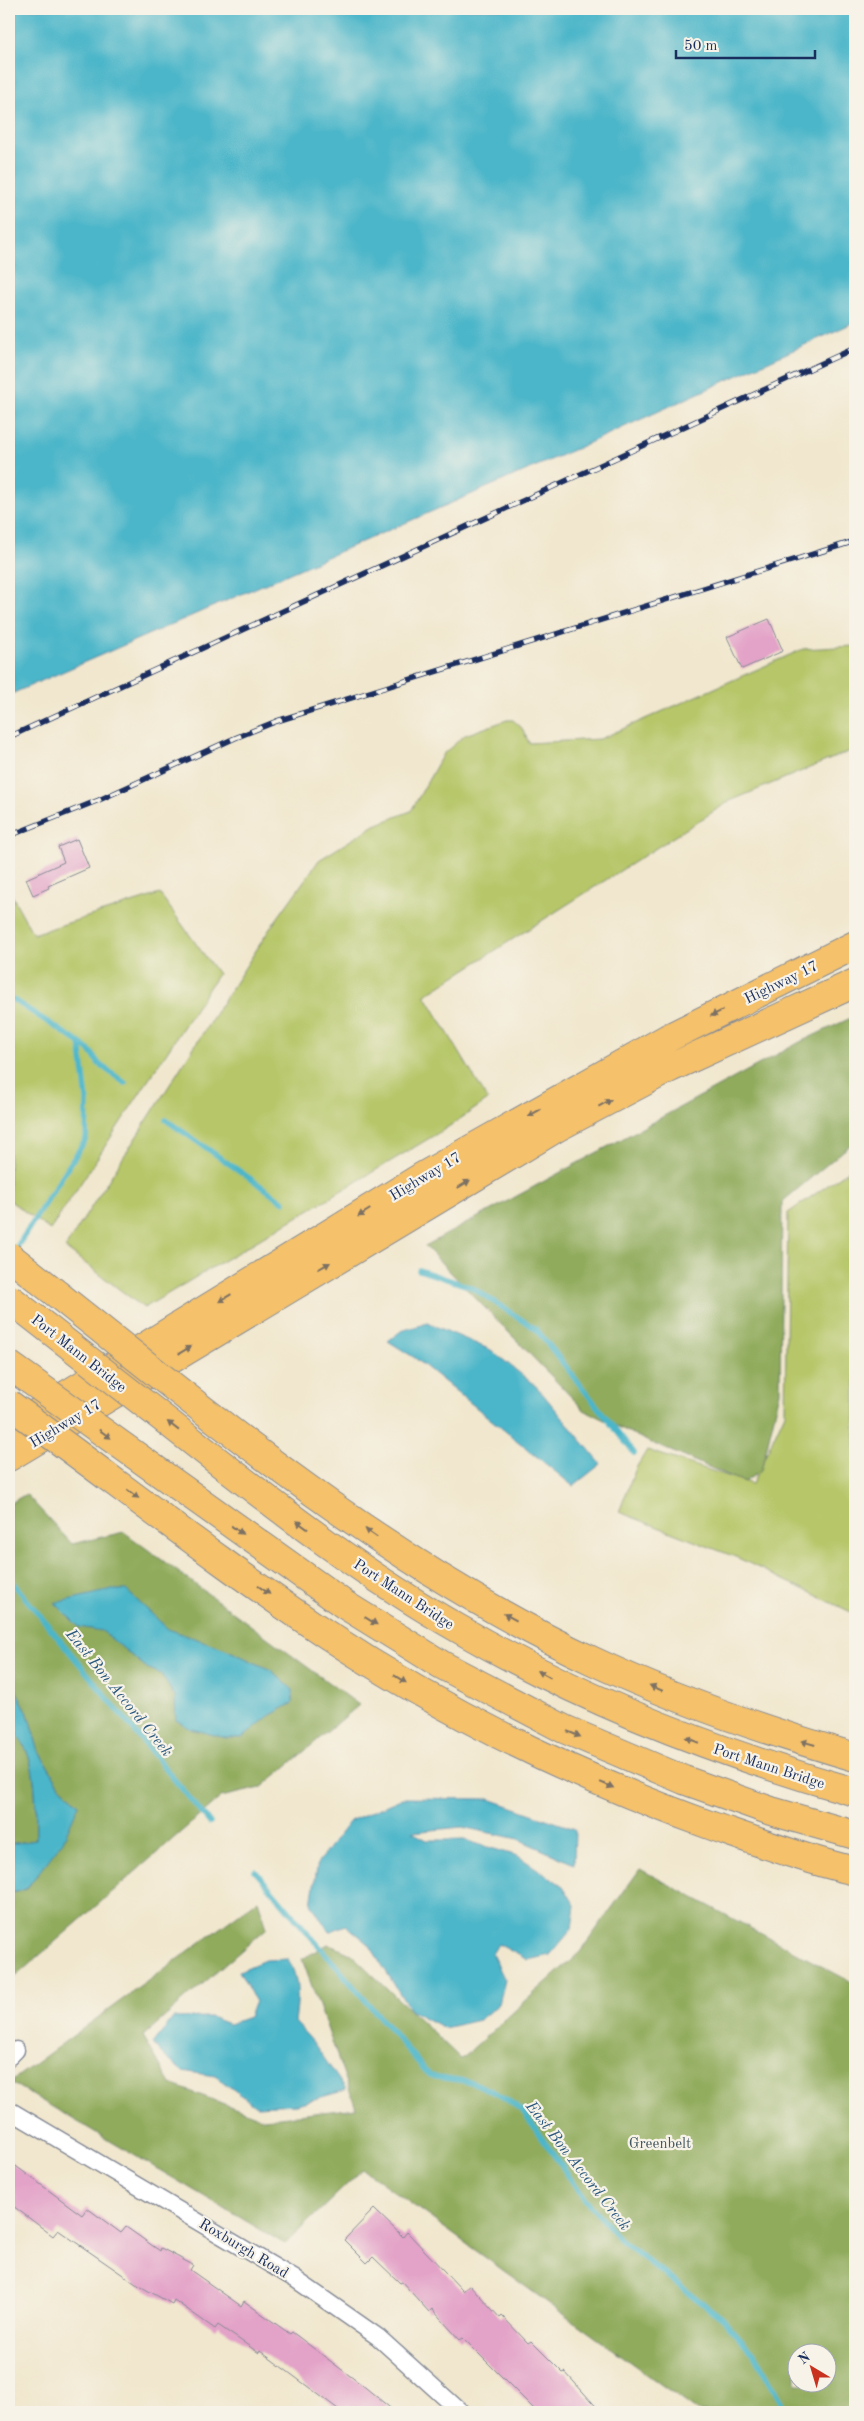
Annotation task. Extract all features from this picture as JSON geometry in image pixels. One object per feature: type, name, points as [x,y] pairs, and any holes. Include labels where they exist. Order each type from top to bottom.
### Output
[{"type":"highway","name":"Highway 17","points":[[9,1430],[423,1176],[668,1038],[855,945]]},
{"type":"highway","name":"Highway 17","points":[[9,1457],[558,1127],[670,1068],[855,983]]},
{"type":"highway","points":[[9,1256],[298,1481],[387,1544],[477,1600],[593,1661],[702,1708],[792,1739],[855,1757]]},
{"type":"highway","name":"Port Mann Bridge","points":[[9,1298],[278,1508],[368,1572],[460,1630],[579,1693],[699,1743],[783,1772],[855,1792]]},
{"type":"highway","points":[[9,1365],[337,1600],[442,1665],[564,1729],[684,1780],[772,1811],[855,1835]]},
{"type":"highway","points":[[9,1404],[326,1634],[425,1695],[550,1761],[673,1812],[762,1844],[855,1870]]},
{"type":"street","name":"Roxburgh Road","points":[[9,2110],[295,2279],[378,2336],[462,2412]]},
{"type":"green space","points":[[855,646],[855,749],[730,801],[425,995],[488,1100],[445,1129],[144,1308],[65,1248],[271,927],[319,860],[375,825],[411,811],[443,754],[465,735],[507,720],[513,720],[522,728],[529,743],[600,739],[803,649]]},
{"type":"green space","points":[[9,890],[33,934],[160,894],[218,974],[50,1230],[9,1200]]},
{"type":"green space","points":[[855,1016],[855,1141],[782,1202],[780,1392],[761,1471],[744,1482],[647,1441],[584,1410],[425,1246],[800,1042]]},
{"type":"green space","points":[[855,1166],[855,1614],[738,1558],[619,1512],[636,1468],[647,1450],[752,1484],[785,1413],[788,1213]]},
{"type":"green space","points":[[26,1494],[72,1544],[124,1532],[359,1705],[261,1788],[221,1797],[9,1982],[9,1894],[27,1889],[79,1804],[60,1786],[39,1752],[27,1711],[9,1677],[9,1504]]},
{"type":"green space","points":[[9,1725],[19,1737],[31,1764],[35,1794],[36,1840],[9,1844]]},
{"type":"green space","name":"Greenbelt","points":[[640,1869],[855,1984],[855,2412],[699,2412],[363,2169],[285,2244],[10,2082],[258,1900],[267,1928],[143,2036],[171,2084],[264,2119],[356,2108],[302,1959],[328,1944],[351,1954],[461,2059],[580,1952]]},
{"type":"water","points":[[9,9],[855,9],[855,322],[578,448],[9,695]]},
{"type":"water","points":[[428,1323],[491,1350],[537,1387],[601,1464],[573,1486],[415,1358],[388,1341],[401,1331]]},
{"type":"water","points":[[112,1590],[126,1590],[168,1629],[223,1648],[271,1670],[292,1689],[293,1703],[269,1716],[242,1738],[226,1738],[191,1729],[176,1720],[175,1697],[161,1674],[147,1668],[102,1631],[79,1627],[55,1603]]},
{"type":"water","points":[[9,1677],[27,1711],[39,1752],[60,1786],[79,1804],[63,1841],[26,1889],[9,1894],[9,1844],[36,1840],[34,1779],[26,1750],[19,1737],[9,1725]]},
{"type":"water","points":[[403,1798],[489,1799],[575,1829],[574,1864],[518,1839],[462,1827],[412,1832],[427,1840],[464,1840],[518,1856],[563,1886],[575,1905],[572,1929],[550,1955],[528,1960],[498,1944],[492,1954],[505,1980],[499,2004],[479,2020],[444,2028],[410,2010],[369,1944],[346,1925],[329,1932],[311,1903],[318,1862],[350,1821]]},
{"type":"water","points":[[288,1959],[295,1974],[296,1982],[295,2022],[313,2042],[346,2090],[297,2104],[256,2106],[215,2076],[182,2071],[153,2044],[173,2018],[210,2017],[229,2024],[249,2017],[255,2001],[239,1971],[265,1960]]},
{"type":"building","points":[[769,619],[783,651],[742,669],[727,637]]},
{"type":"building","points":[[77,839],[89,868],[48,886],[49,888],[33,895],[26,879],[64,862],[58,847]]},
{"type":"building","points":[[9,2161],[82,2215],[87,2208],[121,2233],[126,2227],[160,2251],[161,2248],[193,2265],[190,2270],[241,2306],[244,2301],[290,2334],[292,2332],[395,2412],[342,2412],[260,2351],[259,2353],[218,2325],[215,2329],[174,2300],[172,2304],[136,2284],[58,2230],[53,2236],[9,2203]]},
{"type":"building","points":[[374,2209],[403,2237],[407,2232],[463,2291],[470,2285],[500,2318],[502,2316],[528,2343],[531,2341],[563,2373],[565,2372],[601,2412],[537,2412],[463,2338],[460,2340],[432,2309],[429,2312],[402,2282],[400,2283],[373,2257],[367,2263],[344,2240]]},
{"type":"waterway","points":[[9,997],[80,1043],[87,1100],[86,1139],[15,1250]]},
{"type":"waterway","points":[[80,1043],[91,1052],[99,1064],[125,1083]]},
{"type":"waterway","points":[[166,1120],[284,1202]]},
{"type":"waterway","points":[[419,1270],[471,1287],[536,1329],[634,1453]]},
{"type":"waterway","name":"East Bon Accord Creek","points":[[9,1578],[210,1823]]},
{"type":"waterway","name":"East Bon Accord Creek","points":[[255,1871],[430,2076],[472,2082],[498,2094],[522,2110],[584,2198],[620,2240],[722,2318],[754,2354],[788,2412]]},
{"type":"railway","points":[[9,737],[855,348]]},
{"type":"railway","points":[[9,836],[99,800],[277,721],[855,541]]}]
